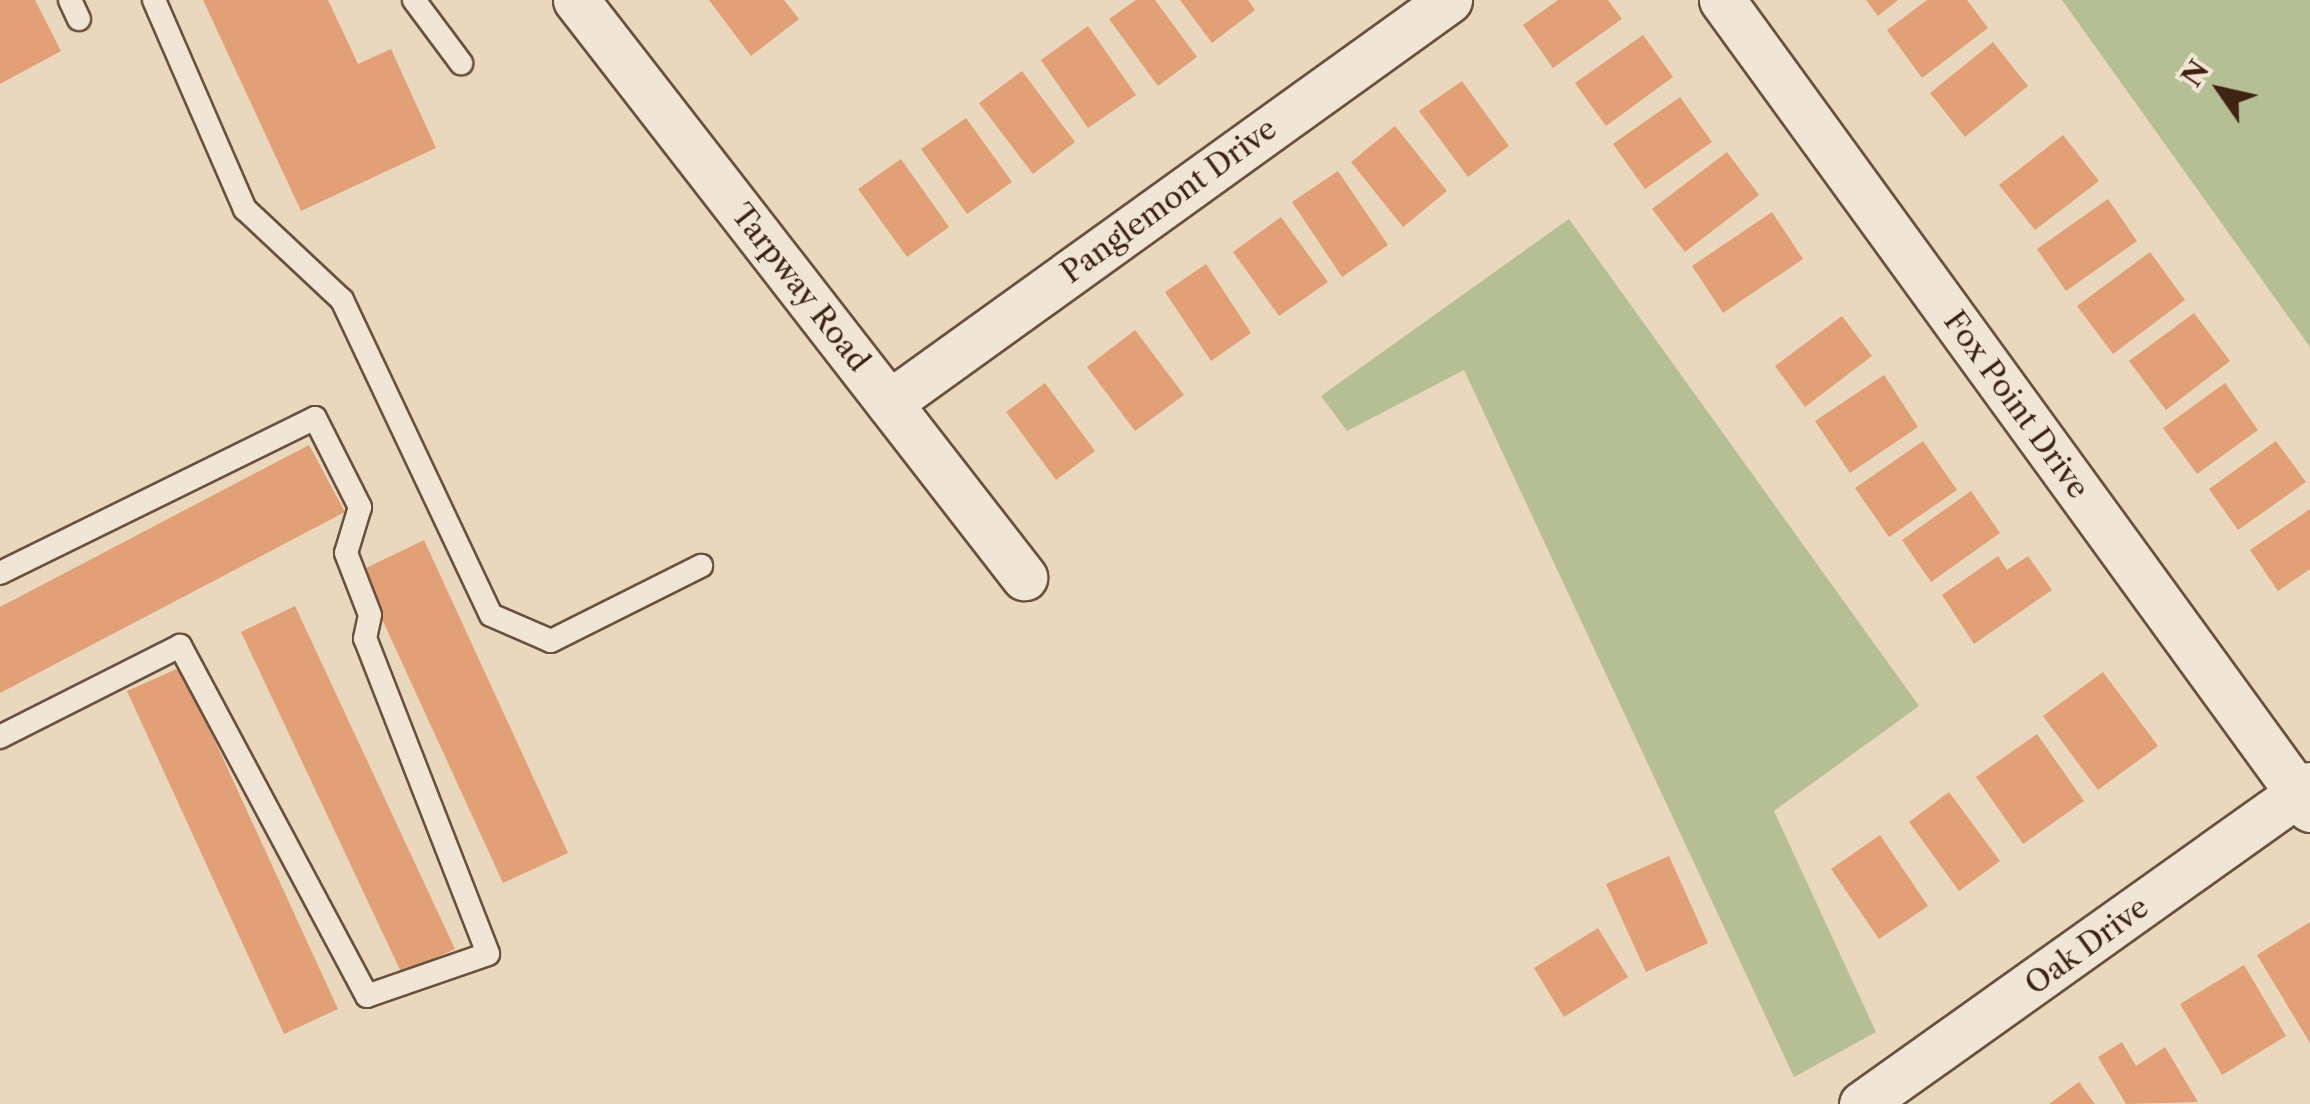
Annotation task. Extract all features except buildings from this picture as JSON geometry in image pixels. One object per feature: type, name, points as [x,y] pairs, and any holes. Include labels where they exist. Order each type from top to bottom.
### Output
[{"type":"street","name":"Tarpway Road","points":[[576,0],[1024,577]]},
{"type":"street","name":"Panglemont Drive","points":[[889,402],[1449,0]]},
{"type":"street","name":"Fox Point Drive","points":[[1722,0],[2306,796]]},
{"type":"street","name":"Oak Drive","points":[[1862,1104],[2306,796]]},
{"type":"lane","points":[[154,0],[245,209],[342,300],[491,616],[551,642],[701,566]]},
{"type":"lane","points":[[414,0],[461,63]]},
{"type":"lane","points":[[0,573],[315,418],[360,507],[346,552],[370,615],[366,638],[488,954],[367,996],[180,646],[0,736]]},
{"type":"green space","points":[[2062,0],[2310,0],[2310,347]]},
{"type":"green space","points":[[1569,219],[1919,706],[1774,811],[1876,1032],[1794,1077],[1464,370],[1347,431],[1321,396]]}]
